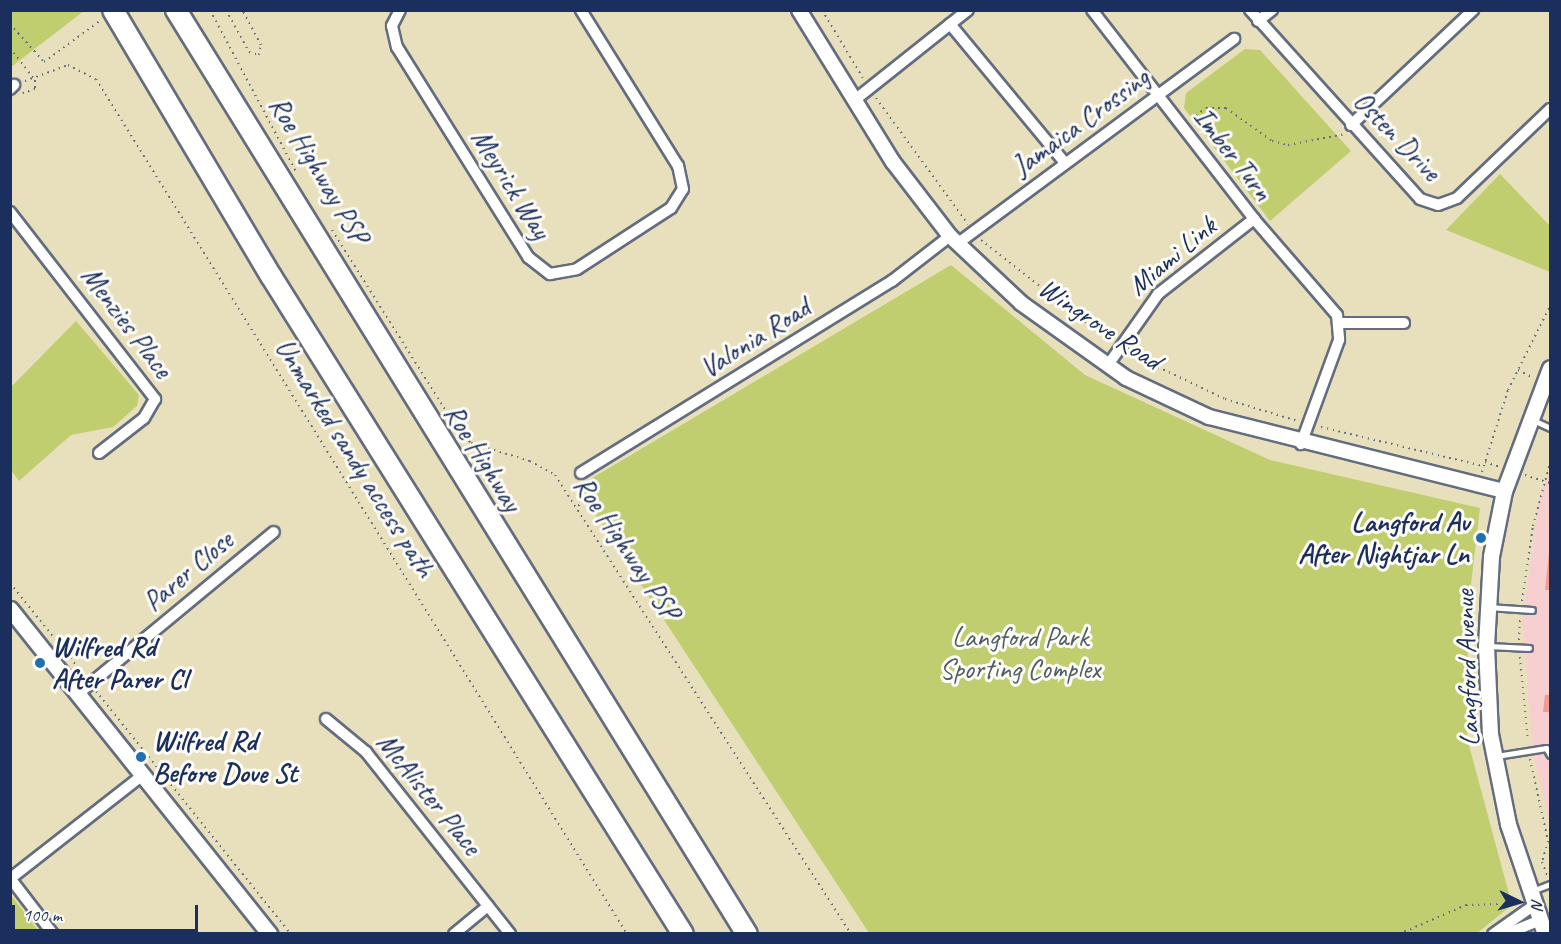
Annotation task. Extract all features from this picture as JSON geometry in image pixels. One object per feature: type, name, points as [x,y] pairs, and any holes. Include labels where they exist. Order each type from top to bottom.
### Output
[{"type":"highway","name":"Roe Highway","points":[[176,10],[747,933]]},
{"type":"highway","points":[[108,14],[683,933]]},
{"type":"main road","name":"Langford Avenue","points":[[1536,913],[1494,756],[1486,646],[1487,607],[1504,491],[1528,418],[1551,368]]},
{"type":"main road","points":[[10,609],[269,933]]},
{"type":"street","name":"Meyrick Way","points":[[400,10],[392,26],[397,47],[528,257],[550,274],[587,263],[671,208],[683,189],[678,166],[581,10]]},
{"type":"street","name":"Wingrove Road","points":[[799,10],[893,162],[953,240],[1021,303],[1108,365],[1209,417],[1301,444],[1504,491]]},
{"type":"street","points":[[856,99],[968,10]]},
{"type":"street","name":"Imber Turn","points":[[1092,10],[1254,219],[1340,323]]},
{"type":"street","name":"Osten Drive","points":[[1250,10],[1420,199],[1438,205],[1457,198],[1551,109]]},
{"type":"street","points":[[1258,21],[1272,10]]},
{"type":"street","points":[[1352,125],[1473,10]]},
{"type":"street","points":[[950,24],[1064,162]]},
{"type":"street","name":"Jamaica Crossing","points":[[953,240],[973,230],[1234,39]]},
{"type":"street","name":"Menzies Place","points":[[10,212],[155,399],[144,418],[99,453]]},
{"type":"street","name":"Miami Link","points":[[1108,365],[1158,294],[1254,219]]},
{"type":"street","name":"Valonia Road","points":[[581,473],[892,281],[953,240]]},
{"type":"street","points":[[1301,444],[1305,423],[1339,340],[1340,323],[1404,323]]},
{"type":"street","name":"Parer Close","points":[[78,694],[274,532]]},
{"type":"street","name":"McAlister Place","points":[[327,719],[366,752],[510,933]]},
{"type":"street","points":[[53,933],[11,878],[143,774]]},
{"type":"street","points":[[454,933],[488,906]]},
{"type":"street","points":[[1493,933],[1536,913]]},
{"type":"street","points":[[1506,933],[1536,913]]},
{"type":"lane","points":[[1528,418],[1551,428]]},
{"type":"lane","points":[[1487,607],[1532,610]]},
{"type":"lane","points":[[1486,646],[1529,648]]},
{"type":"lane","points":[[1494,756],[1546,748],[1551,754]]},
{"type":"lane","points":[[1536,913],[1550,884]]},
{"type":"path","name":"Roe Highway PSP","points":[[210,10],[255,103],[298,175]]},
{"type":"path","points":[[226,10],[249,52],[259,55],[261,45],[242,10]]},
{"type":"path","points":[[822,10],[870,88],[973,230],[1026,280],[1119,347],[1225,399],[1305,423],[1484,466]]},
{"type":"path","points":[[10,24],[44,62],[108,14]]},
{"type":"path","points":[[10,48],[34,79],[35,89],[26,94],[12,87]]},
{"type":"path","name":"Unmarked sandy access path","points":[[12,87],[68,65],[96,79],[627,933]]},
{"type":"path","points":[[1182,126],[1216,106],[1242,115],[1272,141],[1288,145],[1332,133],[1341,135],[1352,125]]},
{"type":"path","name":"Roe Highway PSP","points":[[329,225],[460,433],[481,447],[530,461],[555,475],[579,508],[851,933]]},
{"type":"path","points":[[1481,475],[1508,390],[1551,306]]},
{"type":"path","points":[[1550,884],[1542,862],[1548,841],[1529,751],[1520,647],[1521,610],[1533,526],[1551,463]]},
{"type":"path","points":[[579,508],[581,473]]},
{"type":"path","points":[[10,584],[83,674]]},
{"type":"path","points":[[98,693],[291,933]]},
{"type":"path","points":[[1399,933],[1466,905],[1502,904]]},
{"type":"shaded area","points":[[1550,467],[1550,825],[1533,754],[1522,623],[1538,504]]},
{"type":"green space","points":[[11,10],[84,10],[84,11],[11,67]]},
{"type":"green space","points":[[1245,49],[1260,50],[1351,151],[1270,221],[1184,108],[1186,93]]},
{"type":"green space","points":[[1500,174],[1550,226],[1550,272],[1446,230]]},
{"type":"green space","name":"Langford Park Sporting Complex","points":[[951,265],[1085,375],[1270,460],[1480,508],[1468,610],[1467,738],[1512,905],[1476,934],[869,933],[577,487]]},
{"type":"green space","points":[[76,321],[139,395],[137,406],[113,427],[71,435],[19,481],[11,470],[11,387]]},
{"type":"green space","points":[[11,895],[40,933],[11,933]]},
{"type":"building","points":[[1550,543],[1550,590],[1545,590]]},
{"type":"building","points":[[1545,695],[1550,695],[1550,712],[1543,712]]},
{"type":"place","name":"Langford Av After Nightjar Ln","points":[[1481,538]]},
{"type":"place","name":"Wilfred Rd After Parer Cl","points":[[40,663]]},
{"type":"place","name":"Wilfred Rd Before Dove St","points":[[141,757]]}]
